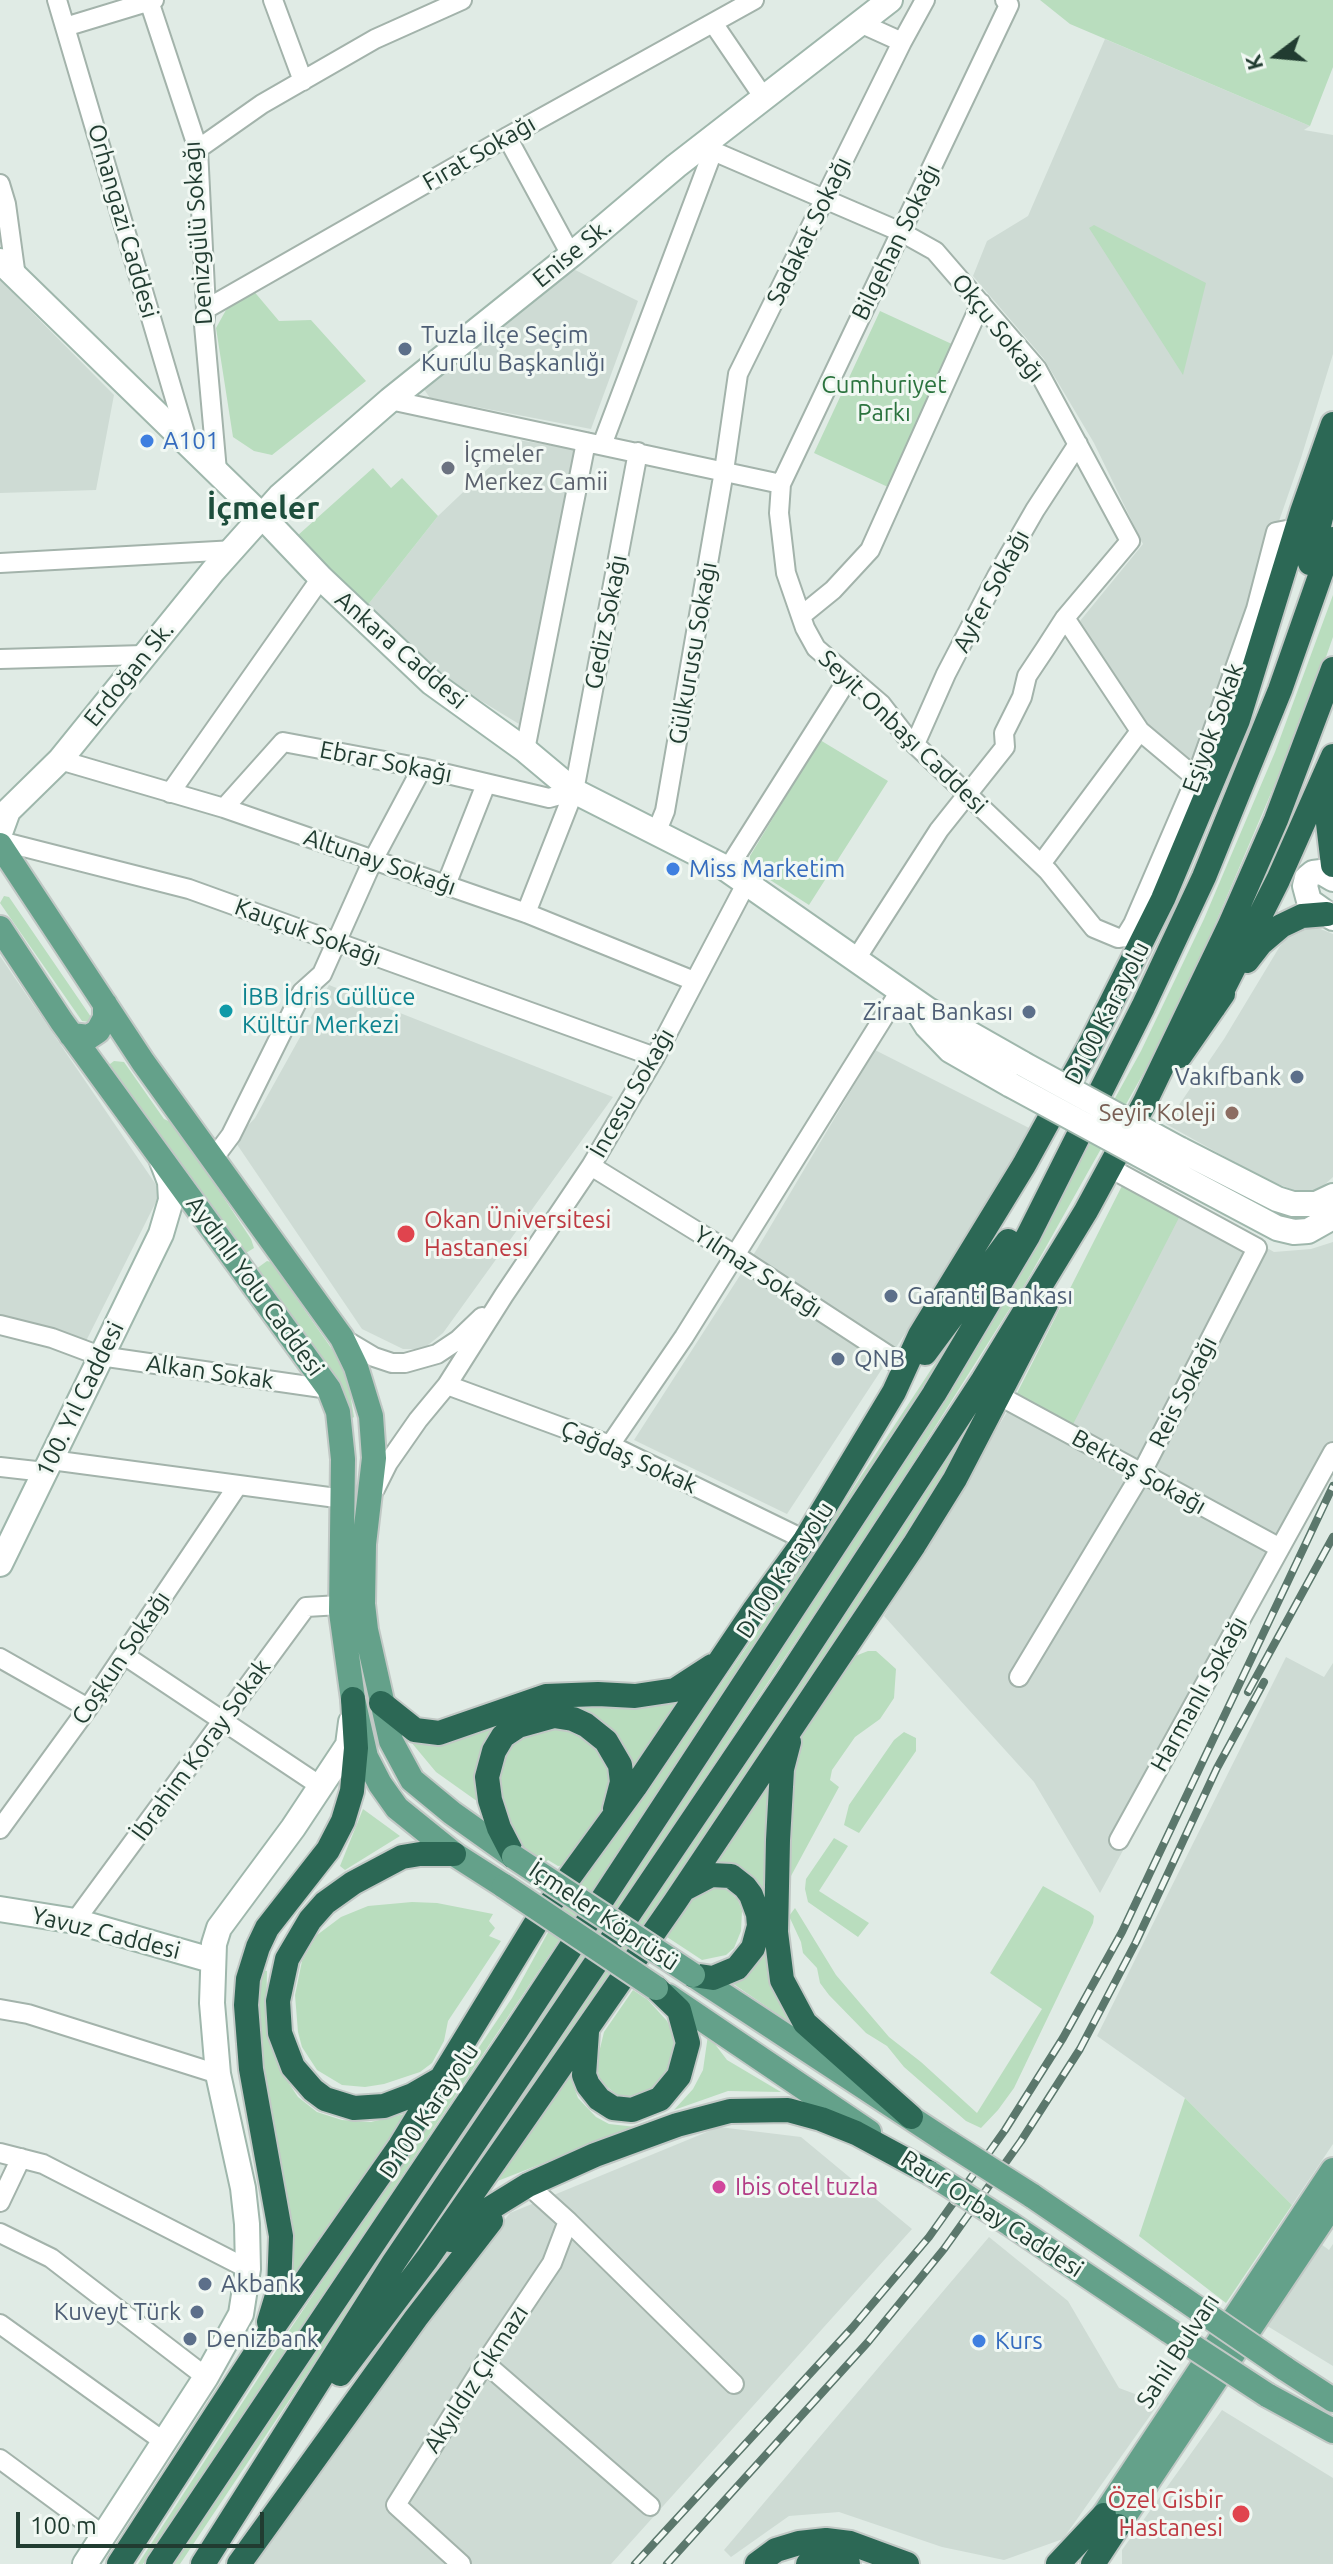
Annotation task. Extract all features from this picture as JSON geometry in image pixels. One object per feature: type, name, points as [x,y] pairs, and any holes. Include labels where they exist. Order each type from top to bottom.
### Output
[{"type":"highway","points":[[894,1392],[920,1335],[1024,1165],[1088,1049],[1163,899],[1238,720],[1297,528],[1333,424]]},
{"type":"highway","points":[[1280,690],[1333,468]]},
{"type":"highway","name":"D100 Karayolu","points":[[158,2564],[514,2034],[934,1394],[1028,1236],[1085,1117],[1143,1007],[1204,877],[1280,690],[1333,539]]},
{"type":"highway","points":[[203,2564],[394,2262],[856,1575],[983,1380],[1086,1211],[1145,1102],[1229,927],[1264,847],[1333,669]]},
{"type":"highway","points":[[1214,1007],[1278,880],[1333,756]]},
{"type":"highway","points":[[1333,779],[1328,823],[1333,865]]},
{"type":"highway","points":[[1145,1102],[1261,943],[1271,933],[1302,916],[1330,916]]},
{"type":"highway","points":[[122,2557],[263,2342],[400,2146],[529,1934],[805,1540],[894,1392],[998,1256],[1038,1197],[1085,1117]]},
{"type":"highway","points":[[227,2527],[427,2259],[675,1902],[933,1516],[1049,1299],[1086,1211]]},
{"type":"highway","points":[[381,1703],[415,1730],[439,1733],[546,1696],[635,1696],[675,1690],[721,1661]]},
{"type":"highway","points":[[263,2342],[279,2289],[281,2236],[251,2069],[246,2005],[248,1979],[267,1928],[328,1850],[343,1821],[352,1791],[356,1748],[353,1699]]},
{"type":"highway","points":[[514,1857],[499,1828],[487,1777],[494,1751],[503,1736],[518,1726],[554,1716],[573,1719],[606,1741],[620,1765],[622,1782],[613,1817]]},
{"type":"highway","points":[[795,1724],[782,1769],[779,1799],[776,1932],[782,1980],[805,2023],[911,2117]]},
{"type":"highway","points":[[444,2077],[413,2095],[384,2106],[354,2108],[338,2105],[313,2090],[293,2067],[280,2033],[278,2001],[287,1959],[310,1920],[325,1903],[353,1883],[402,1857],[454,1854]]},
{"type":"highway","points":[[675,1902],[693,1883],[711,1875],[731,1876],[745,1887],[758,1914],[759,1926],[753,1948],[737,1968],[713,1978],[693,1975]]},
{"type":"highway","points":[[589,2024],[583,2064],[584,2075],[592,2092],[605,2104],[621,2110],[651,2105],[674,2085],[684,2065],[688,2043],[679,2010],[656,1988]]},
{"type":"highway","points":[[427,2259],[489,2209],[528,2185],[595,2155],[677,2125],[730,2111],[788,2110],[821,2119],[856,2133],[930,2173]]},
{"type":"highway","points":[[239,2564],[482,2230],[528,2185]]},
{"type":"highway","points":[[1058,2564],[1111,2520]]},
{"type":"highway","points":[[1102,2564],[1111,2520]]},
{"type":"highway","name":"Sahil Bulvarı","points":[[1071,2564],[1111,2520]]},
{"type":"highway","name":"Sahil Bulvarı","points":[[1093,2564],[1111,2520]]},
{"type":"highway","points":[[757,2564],[776,2550],[826,2540],[850,2543],[907,2564]]},
{"type":"highway","points":[[808,2564],[848,2564]]},
{"type":"main road","name":"Aydınlı Yolu Caddesi","points":[[0,843],[143,1062],[342,1338],[356,1367],[371,1416],[374,1458],[367,1507],[363,1604],[381,1703]]},
{"type":"main road","name":"Aydınlı Yolu Caddesi","points":[[0,928],[71,1035],[329,1389],[340,1426],[344,1499],[340,1605],[353,1699],[366,1757],[397,1808],[454,1854]]},
{"type":"main road","points":[[71,1035],[89,1037],[98,1031],[105,1018],[105,1004]]},
{"type":"main road","points":[[106,1082],[101,1066],[103,1054],[111,1049],[127,1050],[143,1062]]},
{"type":"main road","points":[[232,1254],[251,1261],[259,1256],[264,1241],[260,1226]]},
{"type":"main road","name":"İçmeler Köprüsü","points":[[381,1703],[391,1741],[412,1780],[514,1857],[693,1975]]},
{"type":"main road","name":"İçmeler Köprüsü","points":[[454,1854],[656,1988]]},
{"type":"main road","name":"Rauf Orbay Caddesi","points":[[693,1975],[1031,2195],[1333,2400]]},
{"type":"main road","name":"Rauf Orbay Caddesi","points":[[656,1988],[1169,2331],[1267,2395],[1333,2431]]},
{"type":"main road","name":"Sahil Bulvarı","points":[[1111,2520],[1333,2170]]},
{"type":"main road","name":"Sahil Bulvarı","points":[[1111,2520],[1333,2204]]},
{"type":"street","name":"Orhangazi Caddesi","points":[[57,0],[188,443]]},
{"type":"street","points":[[273,0],[303,81]]},
{"type":"street","points":[[198,149],[262,104],[375,39],[462,0]]},
{"type":"street","name":"Fırat Sokağı","points":[[206,309],[754,0]]},
{"type":"street","name":"Enise Sk.","points":[[263,517],[280,496],[390,400],[890,0]]},
{"type":"street","name":"Sadakat Sokağı","points":[[724,471],[738,374],[925,0]]},
{"type":"street","name":"Bilgehan Sokağı","points":[[781,484],[1009,5],[1005,0]]},
{"type":"street","points":[[65,27],[152,1]]},
{"type":"street","name":"Denizgülü Sokağı","points":[[152,1],[198,149],[206,309],[204,325],[217,471]]},
{"type":"street","points":[[713,23],[764,98]]},
{"type":"street","points":[[860,23],[902,42]]},
{"type":"street","points":[[507,137],[571,255]]},
{"type":"street","points":[[525,750],[594,444],[710,147]]},
{"type":"street","name":"Okçu Sokağı","points":[[710,147],[901,232],[935,251],[1037,369],[1130,541],[1065,618]]},
{"type":"street","points":[[0,184],[6,204],[8,269]]},
{"type":"street","name":"Ankara Caddesi","points":[[8,269],[217,471],[321,578],[432,683],[525,750],[574,791],[737,876],[900,991],[1023,1064],[1174,1160]]},
{"type":"street","points":[[801,616],[833,590],[870,550],[981,303]]},
{"type":"street","points":[[390,400],[781,484]]},
{"type":"street","name":"Ayfer Sokağı","points":[[915,744],[946,674],[997,576],[1078,444]]},
{"type":"street","name":"Gediz Sokağı","points":[[526,913],[574,791],[638,452]]},
{"type":"street","name":"Gülkurusu Sokağı","points":[[656,833],[665,811],[724,471]]},
{"type":"street","name":"Seyit Onbaşı Caddesi","points":[[781,484],[779,513],[786,573],[816,648],[881,704],[915,744],[1041,864],[1094,928],[1118,938],[1125,937]]},
{"type":"street","name":"Erdoğan Sk.","points":[[0,833],[8,811],[60,760],[213,571],[263,517]]},
{"type":"street","name":"Eşiyok Sokak","points":[[1125,937],[1196,778],[1256,609],[1276,532],[1297,528]]},
{"type":"street","points":[[0,563],[235,550]]},
{"type":"street","points":[[170,793],[321,578]]},
{"type":"street","points":[[856,959],[967,793],[1005,747],[1004,733],[1022,697],[1027,676],[1065,618],[1140,731],[1196,778]]},
{"type":"street","points":[[0,659],[144,655]]},
{"type":"street","name":"İncesu Sokağı","points":[[504,1295],[591,1166],[655,1057],[694,981],[737,876],[849,677]]},
{"type":"street","points":[[1041,864],[1140,731]]},
{"type":"street","name":"Ebrar Sokağı","points":[[224,808],[283,742],[422,768],[549,798],[574,791]]},
{"type":"street","name":"Altunay Sokağı","points":[[60,760],[224,808],[446,885],[526,913],[694,981]]},
{"type":"street","points":[[213,1159],[231,1135],[302,992],[322,974],[373,860],[422,768]]},
{"type":"street","points":[[446,885],[486,784]]},
{"type":"street","name":"Kauçuk Sokağı","points":[[0,843],[189,889],[655,1057]]},
{"type":"street","points":[[1330,916],[1309,901],[1305,886],[1307,878],[1313,873],[1321,872],[1333,879]]},
{"type":"street","points":[[610,1445],[684,1337],[900,991]]},
{"type":"street","name":"Ankara Caddesi","points":[[900,991],[950,1050],[1011,1085],[1174,1160]]},
{"type":"street","points":[[886,1014],[898,1006],[904,1006],[927,1026]]},
{"type":"street","name":"100. Yıl Caddesi","points":[[0,1564],[161,1234],[171,1200],[170,1182],[161,1159]]},
{"type":"street","points":[[1174,1160],[1285,1202],[1316,1204],[1333,1196]]},
{"type":"street","points":[[1174,1160],[1277,1228],[1308,1231],[1333,1217]]},
{"type":"street","name":"Yılmaz Sokağı","points":[[591,1166],[894,1359],[902,1374],[894,1392]]},
{"type":"street","name":"Reis Sokağı","points":[[1019,1677],[1141,1474],[1257,1248],[1110,1168]]},
{"type":"street","points":[[161,1234],[177,1216],[189,1212],[197,1214],[212,1228]]},
{"type":"street","points":[[342,1338],[374,1357],[392,1363],[418,1361],[437,1354],[458,1340],[504,1295]]},
{"type":"street","points":[[367,1507],[388,1463],[447,1385],[504,1295]]},
{"type":"street","name":"Alkan Sokak","points":[[0,1326],[52,1338],[100,1356],[329,1389]]},
{"type":"street","name":"Çağdaş Sokak","points":[[447,1385],[610,1445],[805,1540]]},
{"type":"street","name":"Bektaş Sokağı","points":[[998,1395],[1280,1548]]},
{"type":"street","name":"Harmanlı Sokağı","points":[[1119,1840],[1333,1452]]},
{"type":"street","points":[[0,1467],[48,1466],[344,1499]]},
{"type":"street","name":"Coşkun Sokağı","points":[[0,1829],[88,1708],[238,1485]]},
{"type":"street","name":"İbrahim Koray Sokak","points":[[75,1921],[306,1607],[340,1605]]},
{"type":"street","points":[[124,1655],[322,1787]]},
{"type":"street","points":[[0,1658],[88,1708]]},
{"type":"street","points":[[85,2564],[206,2377],[241,2314],[248,2269],[243,2188],[218,2074],[211,1960],[219,1928],[322,1787],[348,1745],[353,1699]]},
{"type":"street","name":"Yavuz Caddesi","points":[[0,1909],[75,1921],[211,1960]]},
{"type":"street","points":[[0,2009],[28,2014],[218,2074]]},
{"type":"street","points":[[0,2153],[43,2164],[248,2269]]},
{"type":"street","points":[[0,2202],[21,2158]]},
{"type":"street","points":[[528,2185],[734,2384]]},
{"type":"street","name":"Akyıldız Çıkmazı","points":[[461,2564],[396,2505],[552,2263],[568,2221]]},
{"type":"street","points":[[0,2233],[51,2258],[206,2377]]},
{"type":"street","points":[[0,2324],[163,2441]]},
{"type":"street","points":[[485,2363],[650,2506]]},
{"type":"street","points":[[0,2459],[103,2535]]},
{"type":"shaded area","points":[[1105,39],[1310,126],[1304,130],[1333,135],[1333,354],[1301,458],[1191,773],[1140,725],[1080,621],[1143,544],[1094,443],[1044,359],[973,276],[987,241],[1028,216]]},
{"type":"shaded area","points":[[565,265],[638,301],[591,429],[430,398],[419,382]]},
{"type":"shaded area","points":[[0,280],[114,395],[96,490],[0,493]]},
{"type":"shaded area","points":[[518,440],[575,449],[519,724],[437,674],[367,606],[438,516]]},
{"type":"shaded area","points":[[1313,926],[1333,934],[1333,1177],[1310,1193],[1298,1192],[1261,1177],[1166,1124],[1224,1039],[1280,946],[1285,940]]},
{"type":"shaded area","points":[[0,956],[161,1192],[85,1343],[0,1321]]},
{"type":"shaded area","name":"Okan Üniversitesi Hastanesi","points":[[329,985],[613,1097],[443,1333],[423,1349],[403,1349],[362,1329],[234,1140],[255,1118]]},
{"type":"shaded area","points":[[875,1050],[1037,1132],[787,1514],[634,1440],[757,1249]]},
{"type":"shaded area","points":[[1187,1202],[1274,1252],[1311,1249],[1333,1242],[1333,1461],[1100,1893],[1034,1782],[884,1616],[1010,1407]]},
{"type":"shaded area","points":[[1286,1657],[1324,1677],[1333,1663],[1333,2144],[1292,2205],[1185,2098],[1097,2036]]},
{"type":"shaded area","points":[[719,2127],[801,2137],[912,2229],[611,2564],[248,2564],[320,2457],[510,2213]]},
{"type":"shaded area","points":[[989,2237],[1068,2301],[1119,2388],[1159,2403],[1063,2539],[1004,2560],[942,2547],[839,2512],[789,2516],[731,2557],[724,2550]]},
{"type":"shaded area","points":[[1317,2241],[1329,2250],[1333,2244],[1333,2366],[1264,2324]]},
{"type":"shaded area","name":"Özel Gisbir Hastanesi","points":[[1222,2410],[1333,2478],[1333,2564],[1122,2564],[1122,2550]]},
{"type":"green space","points":[[1040,0],[1333,0],[1333,67],[1310,126],[1070,24]]},
{"type":"green space","points":[[1094,225],[1206,283],[1183,375],[1089,228]]},
{"type":"green space","points":[[252,289],[279,321],[311,320],[366,381],[272,455],[254,451],[233,437],[216,328],[226,310]]},
{"type":"green space","name":"Cumhuriyet Parkı","points":[[880,311],[954,345],[888,487],[814,453]]},
{"type":"green space","points":[[373,468],[391,488],[402,478],[438,516],[367,606],[297,536]]},
{"type":"green space","points":[[1333,595],[1333,637],[1312,697],[1210,936],[1148,1065],[1024,1286],[875,1522],[180,2564],[166,2564],[1017,1276],[1141,1051],[1204,919],[1275,752]]},
{"type":"green space","points":[[820,740],[888,781],[809,905],[750,867],[750,856]]},
{"type":"green space","points":[[4,896],[9,897],[91,1017],[90,1022],[82,1021],[0,903]]},
{"type":"green space","points":[[114,1061],[124,1062],[164,1119],[175,1124],[254,1248],[246,1253],[238,1247],[106,1067]]},
{"type":"green space","points":[[1130,1170],[1187,1202],[1067,1436],[1010,1407]]},
{"type":"green space","points":[[267,1261],[271,1262],[334,1352],[348,1381],[354,1417],[349,1420],[256,1269]]},
{"type":"green space","points":[[962,1332],[143,2564],[138,2564],[281,2343],[512,1998],[568,1896],[647,1792],[797,1574],[953,1336]]},
{"type":"green space","points":[[973,1416],[947,1466],[885,1567],[430,2242],[428,2233]]},
{"type":"green space","points":[[876,1651],[896,1669],[894,1698],[880,1719],[855,1737],[832,1770],[830,1780],[839,1787],[791,1876],[787,1865],[787,1793],[801,1729],[850,1658]]},
{"type":"green space","points":[[697,1687],[629,1787],[628,1774],[549,1706]]},
{"type":"green space","points":[[505,1721],[481,1804],[436,1772],[401,1730]]},
{"type":"green space","points":[[538,1726],[578,1732],[601,1751],[610,1779],[607,1807],[569,1865],[558,1866],[548,1860],[543,1865],[502,1826],[493,1781],[502,1752],[517,1737]]},
{"type":"green space","points":[[904,1732],[916,1738],[916,1751],[859,1833],[844,1825],[849,1805],[894,1740]]},
{"type":"green space","points":[[770,1769],[766,1904],[736,1866],[710,1860]]},
{"type":"green space","points":[[363,1809],[400,1836],[345,1870],[340,1866]]},
{"type":"green space","points":[[834,1838],[848,1846],[819,1891],[869,1923],[858,1937],[808,1902],[806,1879]]},
{"type":"green space","points":[[718,1885],[738,1900],[742,1911],[741,1931],[734,1948],[726,1955],[702,1960],[667,1937],[696,1894]]},
{"type":"green space","points":[[1043,1886],[1090,1912],[1094,1916],[1093,1923],[1014,2088],[981,2128],[966,2121],[904,2067],[887,2046],[866,2033],[829,1995],[820,1983],[817,1968],[803,1953],[789,1916],[795,1908],[836,1975],[889,2037],[977,2113],[1042,2009],[990,1973]]},
{"type":"green space","points":[[437,1903],[493,1914],[489,1921],[495,1928],[489,1936],[501,1941],[448,2021],[444,2041],[432,2063],[420,2072],[384,2084],[365,2087],[342,2085],[317,2070],[302,2047],[295,1995],[302,1961],[317,1935],[341,1917],[368,1906]]},
{"type":"green space","points":[[765,1944],[770,1981],[789,2022],[732,1983]]},
{"type":"green space","points":[[261,1970],[267,1971],[266,2018],[270,2043],[282,2073],[298,2097],[317,2112],[342,2120],[371,2122],[412,2112],[294,2282],[291,2279],[292,2249],[263,2075],[259,2010]]},
{"type":"green space","points":[[633,1990],[648,2000],[667,2021],[676,2040],[669,2072],[656,2088],[633,2098],[620,2097],[601,2082],[596,2065],[604,2032]]},
{"type":"green space","points":[[708,2035],[727,2060],[781,2092],[728,2091],[674,2110],[693,2089],[703,2070]]},
{"type":"green space","points":[[568,2071],[578,2098],[596,2117],[609,2124],[636,2127],[495,2182]]},
{"type":"green space","points":[[1185,2098],[1292,2205],[1226,2303],[1139,2236]]},
{"type":"railway","points":[[635,2564],[852,2328],[929,2237],[1005,2130],[1063,2038],[1122,1932],[1333,1486]]},
{"type":"railway","points":[[1248,1692],[1333,1537]]},
{"type":"railway","points":[[667,2564],[868,2342],[944,2249],[1021,2141],[1080,2049],[1136,1942],[1217,1768],[1264,1682]]},
{"type":"place","name":"Tuzla İlçe Seçim Kurulu Başkanlığı","points":[[405,349]]},
{"type":"place","name":"A101","points":[[147,441]]},
{"type":"place","name":"İçmeler Merkez Camii","points":[[448,468]]},
{"type":"place","name":"Miss Marketim","points":[[673,869]]},
{"type":"place","name":"İBB İdris Güllüce Kültür Merkezi","points":[[226,1011]]},
{"type":"place","name":"Ziraat Bankası","points":[[1029,1012]]},
{"type":"place","name":"Vakıfbank","points":[[1297,1077]]},
{"type":"place","name":"Seyir Koleji","points":[[1232,1113]]},
{"type":"place","name":"Okan Üniversitesi Hastanesi","points":[[406,1234]]},
{"type":"place","name":"Garanti Bankası","points":[[891,1296]]},
{"type":"place","name":"QNB","points":[[838,1359]]},
{"type":"place","name":"Ibis otel tuzla","points":[[719,2187]]},
{"type":"place","name":"Akbank","points":[[205,2284]]},
{"type":"place","name":"Kuveyt Türk","points":[[197,2312]]},
{"type":"place","name":"Denizbank","points":[[190,2339]]},
{"type":"place","name":"Kurs","points":[[979,2341]]},
{"type":"place","name":"Özel Gisbir Hastanesi","points":[[1241,2514]]},
{"type":"district","name":"İçmeler","points":[[263,508]]}]
